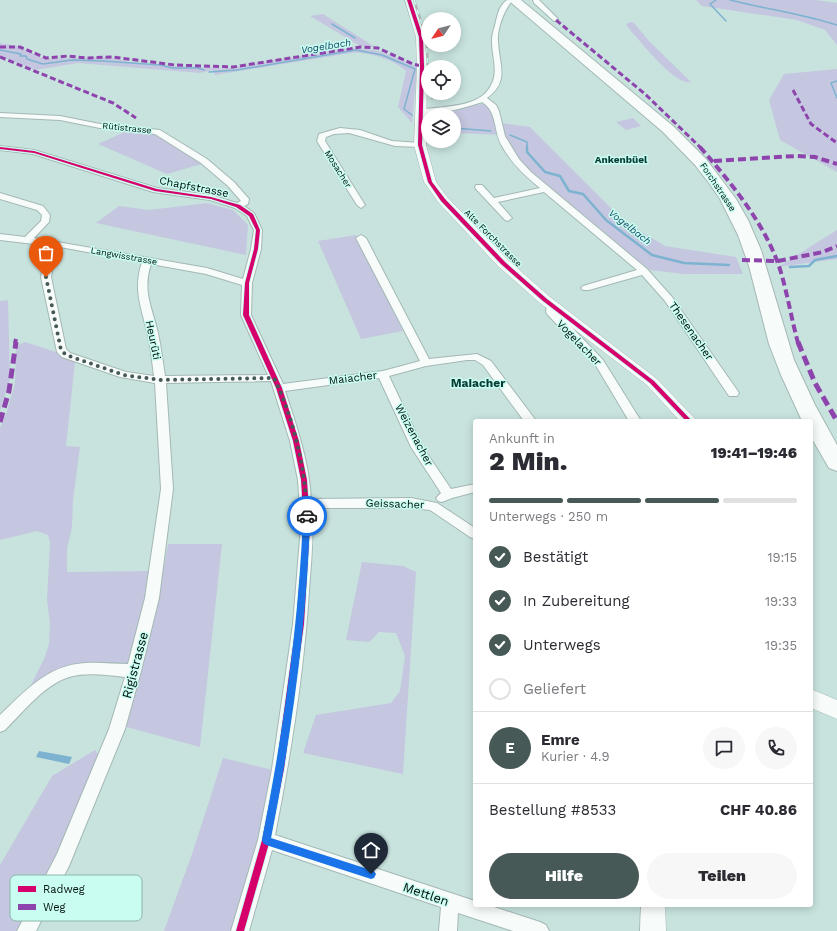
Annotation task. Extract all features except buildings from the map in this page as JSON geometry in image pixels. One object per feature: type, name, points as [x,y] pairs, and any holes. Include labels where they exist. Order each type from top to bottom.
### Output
[{"type":"highway","name":"Forchstrasse","points":[[514,0],[674,129],[705,161],[725,186],[742,213],[753,236],[761,257],[785,341],[800,381],[813,409],[837,451]]},
{"type":"highway","name":"Forchstrasse","points":[[514,0],[670,130],[699,160],[720,187],[737,216],[751,246],[779,343],[795,386],[811,419]]},
{"type":"highway","name":"Forchstrasse","points":[[813,423],[837,463]]},
{"type":"street","name":"Alte Forchstrasse","points":[[409,0],[421,37],[421,108]]},
{"type":"street","points":[[454,108],[465,106],[483,99],[495,87],[499,70],[495,41],[503,7],[514,0]]},
{"type":"street","points":[[536,0],[536,2],[556,20]]},
{"type":"street","name":"Thesenacher","points":[[483,99],[491,104],[498,114],[501,136],[515,160],[547,190],[644,271],[669,299],[733,393]]},
{"type":"street","name":"Alte Forchstrasse","points":[[421,112],[420,145],[430,182],[443,200],[503,263],[552,305],[652,382],[687,419]]},
{"type":"street","name":"Rütistrasse","points":[[0,115],[60,118],[100,126],[157,132],[204,161],[222,176],[245,199],[245,202],[238,206]]},
{"type":"street","name":"Mosacher","points":[[361,206],[321,141],[322,136],[331,131],[348,130],[392,143],[420,145]]},
{"type":"street","name":"Chapfstrasse","points":[[0,148],[34,152],[156,190],[211,198],[238,206],[251,215],[258,230],[256,249],[247,283],[246,315],[276,383],[296,441],[304,480],[306,504],[305,572],[300,624],[280,769],[266,840],[240,931]]},
{"type":"street","points":[[479,187],[508,218]]},
{"type":"street","points":[[492,201],[547,190]]},
{"type":"street","points":[[0,196],[40,208],[46,215],[45,222],[28,240]]},
{"type":"street","name":"Langwisstrasse","points":[[0,237],[57,244],[207,271],[247,283]]},
{"type":"street","points":[[361,238],[426,363]]},
{"type":"street","points":[[57,244],[49,259],[46,277],[63,353],[66,355],[124,375],[160,380],[276,383]]},
{"type":"street","name":"Heurüti","points":[[147,260],[140,282],[153,333],[160,380]]},
{"type":"street","points":[[586,288],[644,271]]},
{"type":"street","name":"Vogelacher","points":[[552,305],[551,312],[599,362],[634,419]]},
{"type":"street","name":"Maiacher","points":[[276,383],[383,374],[426,363],[477,357],[487,362],[529,419]]},
{"type":"street","name":"Weizenacher","points":[[383,374],[418,447],[448,494]]},
{"type":"street","name":"Rigistrasse","points":[[55,875],[63,860],[117,728],[134,671],[152,598],[167,489],[160,380]]},
{"type":"street","points":[[433,506],[448,494],[473,488]]},
{"type":"street","name":"Geissacher","points":[[306,504],[411,503],[433,506],[473,533]]},
{"type":"street","points":[[0,725],[43,685],[56,676],[70,671],[88,669],[134,671]]},
{"type":"street","points":[[813,699],[837,710]]},
{"type":"street","name":"Mettlen","points":[[266,840],[540,931]]},
{"type":"street","points":[[448,931],[450,902]]},
{"type":"street","points":[[652,907],[653,931]]},
{"type":"street","name":"Rigistrasse","points":[[26,931],[31,921]]},
{"type":"shaded area","points":[[696,0],[816,0],[837,3],[837,45],[825,30],[797,20],[702,6]]},
{"type":"shaded area","points":[[323,14],[375,47],[360,46],[310,16]]},
{"type":"shaded area","points":[[630,22],[634,23],[649,41],[691,82],[684,81],[676,77],[659,62],[630,30],[626,24]]},
{"type":"shaded area","points":[[0,43],[17,46],[44,59],[107,57],[131,62],[223,68],[215,70],[345,49],[355,48],[374,50],[391,55],[417,67],[412,123],[398,107],[406,71],[395,63],[365,53],[351,53],[215,75],[212,70],[200,73],[78,63],[35,70],[0,56]]},
{"type":"shaded area","points":[[837,69],[837,172],[780,140],[769,100],[784,74]]},
{"type":"shaded area","points":[[483,104],[488,107],[487,108],[489,108],[494,122],[530,127],[624,221],[665,246],[736,257],[743,274],[684,274],[650,270],[549,188],[528,169],[510,146],[505,135],[461,133],[461,109]]},
{"type":"shaded area","points":[[633,118],[641,126],[626,130],[616,122]]},
{"type":"shaded area","points":[[129,130],[154,133],[202,164],[167,174],[98,144]]},
{"type":"shaded area","points":[[207,203],[233,210],[248,225],[246,255],[96,223],[119,206],[149,210]]},
{"type":"shaded area","points":[[837,230],[837,259],[778,267]]},
{"type":"shaded area","points":[[356,235],[403,331],[361,339],[318,241]]},
{"type":"shaded area","points":[[8,300],[10,379],[0,411],[0,301]]},
{"type":"shaded area","points":[[25,342],[56,352],[59,356],[75,362],[66,446],[80,447],[73,500],[72,527],[67,549],[67,572],[154,571],[130,662],[126,664],[103,666],[30,687],[44,659],[49,644],[50,623],[47,600],[50,543],[48,535],[37,531],[0,540],[0,428],[7,411],[15,383],[16,348],[18,345]]},
{"type":"shaded area","points":[[168,544],[222,544],[200,747],[123,726],[141,672],[157,607]]},
{"type":"shaded area","points":[[362,562],[403,566],[416,572],[403,774],[303,753],[316,715],[391,703],[400,691],[405,656],[396,633],[379,632],[369,642],[346,640]]},
{"type":"shaded area","points":[[95,750],[100,757],[66,836],[46,875],[10,875],[10,921],[23,921],[18,931],[0,931],[0,865],[52,776]]},
{"type":"shaded area","points":[[223,758],[273,770],[262,829],[234,931],[164,931],[192,854]]},
{"type":"water","points":[[39,751],[72,757],[69,764],[36,757]]},
{"type":"waterway","points":[[716,0],[710,4],[726,21]]},
{"type":"waterway","points":[[730,0],[837,25]]},
{"type":"waterway","points":[[332,24],[355,38]]},
{"type":"waterway","name":"Vogelbach","points":[[0,50],[21,54],[20,56],[26,56],[27,59],[43,64],[72,60],[103,61],[160,65],[173,68],[197,68],[204,70]]},
{"type":"waterway","name":"Vogelbach","points":[[209,72],[237,70],[356,50],[382,55],[415,69],[404,109],[412,115]]},
{"type":"waterway","name":"Vogelbach","points":[[837,81],[831,83],[837,98]]},
{"type":"waterway","name":"Vogelbach","points":[[461,129],[491,131]]},
{"type":"waterway","name":"Vogelbach","points":[[510,135],[527,142],[527,152],[545,172],[560,176],[569,191],[583,194],[606,220],[652,255],[684,263],[729,265]]},
{"type":"waterway","name":"Vogelbach","points":[[790,267],[809,266],[815,260],[837,256]]},
{"type":"railway","points":[[414,0],[426,36],[428,60]]},
{"type":"marked path","points":[[556,20],[645,94],[673,120],[701,148],[726,177],[749,208],[774,253],[786,291],[798,342],[810,373],[837,421]]},
{"type":"marked path","points":[[0,47],[20,47],[46,58],[68,56],[86,58],[112,57],[175,65],[233,67],[361,47],[378,48],[413,64],[421,66]]},
{"type":"marked path","points":[[0,57],[113,103],[136,118]]},
{"type":"marked path","points":[[793,90],[811,124],[837,143]]},
{"type":"marked path","points":[[714,161],[796,156],[815,157],[837,164]]},
{"type":"marked path","points":[[742,260],[778,261],[823,252],[837,246]]},
{"type":"marked path","points":[[0,422],[7,402],[16,339]]},
{"type":"cycle path","points":[[409,0],[421,37],[422,66],[420,145],[430,182],[443,200],[503,263],[545,300],[652,382],[687,419]]},
{"type":"cycle path","points":[[0,148],[34,152],[156,190],[211,198],[238,206],[251,215],[258,230],[256,249],[247,283],[246,315],[279,388],[296,441],[304,480],[307,526],[300,624],[280,769],[266,840],[240,931]]},
{"type":"way so far","points":[[46,277],[61,350],[66,355],[124,375],[160,380],[274,378],[279,388],[296,441],[304,480],[307,516]]},
{"type":"district","name":"Ankenbüel","points":[[621,159]]},
{"type":"district","name":"Maiacher","points":[[478,383]]},
{"type":"route","points":[[307,516],[305,572],[300,624],[280,769],[266,840],[371,874]]}]
